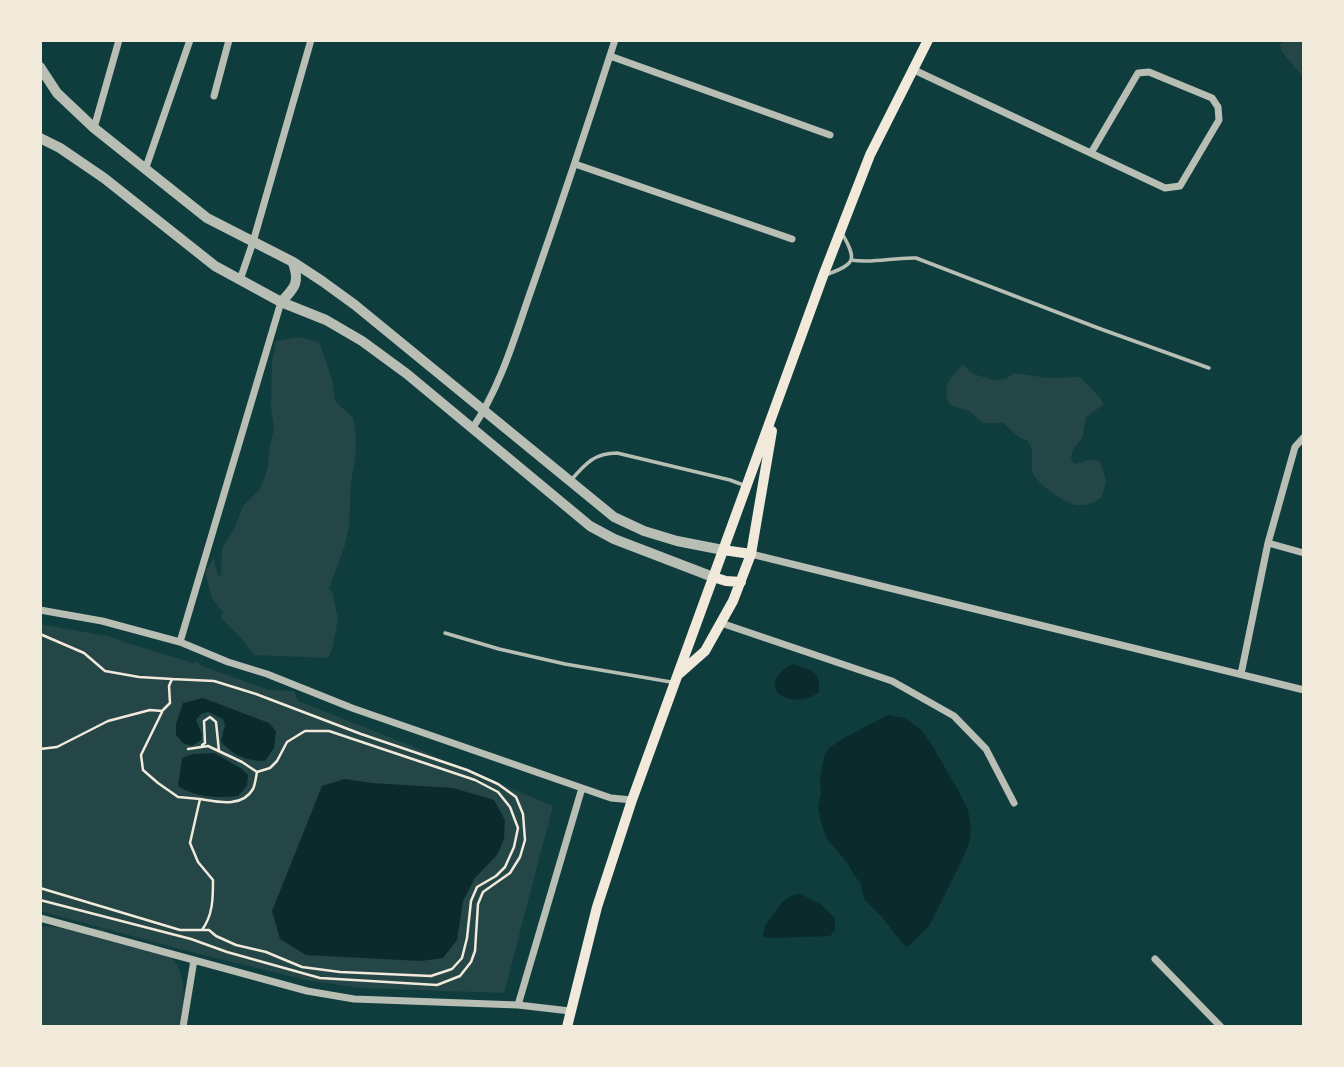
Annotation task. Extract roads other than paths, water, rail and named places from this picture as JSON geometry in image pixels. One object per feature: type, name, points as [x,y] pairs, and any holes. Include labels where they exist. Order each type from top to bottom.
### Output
[{"type":"main road","points":[[567,1027],[597,907],[632,800],[775,407],[870,155],[928,40]]},
{"type":"main road","points":[[676,679],[705,651],[741,582],[751,554],[775,407]]},
{"type":"main road","points":[[723,550],[751,554]]},
{"type":"main road","points":[[713,577],[741,582]]},
{"type":"street","points":[[94,128],[119,40]]},
{"type":"street","points":[[145,170],[190,40]]},
{"type":"street","points":[[214,96],[229,40]]},
{"type":"street","points":[[240,280],[311,40]]},
{"type":"street","points":[[472,429],[485,410],[504,367],[615,40]]},
{"type":"street","points":[[610,56],[830,135]]},
{"type":"street","points":[[40,67],[57,93],[145,170],[207,218],[293,262],[355,305],[614,517],[644,531],[677,541],[723,550]]},
{"type":"street","points":[[912,69],[1165,188],[1180,186],[1219,120],[1218,107],[1212,98],[1149,72],[1138,74],[1091,153]]},
{"type":"street","points":[[40,138],[60,148],[104,178],[215,266],[281,302],[326,320],[362,341],[407,374],[590,526],[614,539],[713,577]]},
{"type":"street","points":[[575,164],[792,239]]},
{"type":"street","points":[[180,642],[281,302],[291,292],[296,281],[293,262]]},
{"type":"street","points":[[1241,674],[1268,543],[1294,447],[1304,437]]},
{"type":"street","points":[[1268,543],[1304,553]]},
{"type":"street","points":[[751,554],[1304,690]]},
{"type":"street","points":[[40,610],[102,621],[180,642],[352,708],[611,798],[632,800]]},
{"type":"street","points":[[721,623],[892,681],[954,716],[986,749],[1014,803]]},
{"type":"street","points":[[517,1005],[582,788]]},
{"type":"street","points":[[40,918],[307,991],[354,999],[517,1005],[570,1011]]},
{"type":"street","points":[[1155,959],[1221,1027]]},
{"type":"street","points":[[183,1027],[194,960]]},
{"type":"lane","points":[[823,276],[848,266],[851,260],[850,248],[840,230]]},
{"type":"lane","points":[[851,260],[865,263],[899,257],[916,258],[1209,368]]},
{"type":"lane","points":[[570,481],[602,453],[617,453],[747,486]]},
{"type":"lane","points":[[444,633],[565,664],[676,679]]}]
